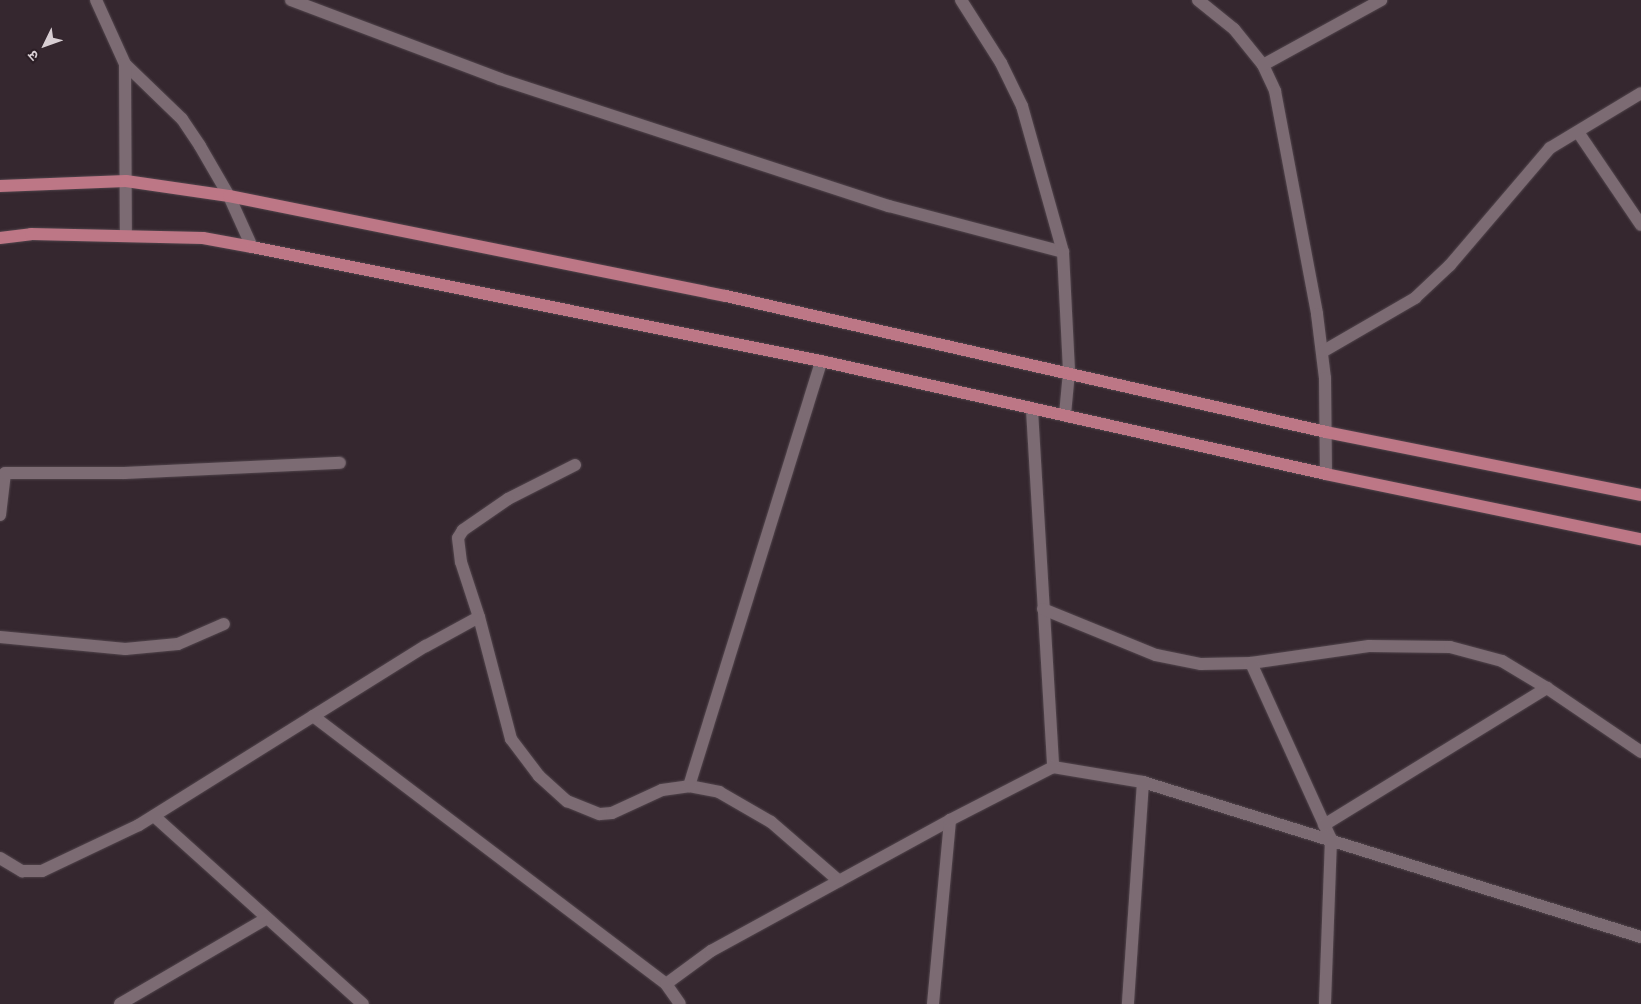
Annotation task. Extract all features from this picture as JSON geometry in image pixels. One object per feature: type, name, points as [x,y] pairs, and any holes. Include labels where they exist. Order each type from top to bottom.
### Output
[{"type":"main road","points":[[0,186],[126,181],[230,196],[726,296],[1069,372],[1326,432],[1641,495]]},
{"type":"main road","points":[[0,238],[31,234],[203,238],[820,361],[1032,410],[1065,414],[1326,474],[1641,539]]},
{"type":"street","points":[[96,0],[125,64],[182,119],[230,196],[252,247]]},
{"type":"street","points":[[291,0],[519,86],[889,206],[1064,252]]},
{"type":"street","points":[[961,0],[1001,63],[1022,106],[1064,252],[1069,372],[1065,414]]},
{"type":"street","points":[[1198,0],[1234,29],[1263,65],[1275,91],[1322,352],[1326,474]]},
{"type":"street","points":[[1263,65],[1381,0]]},
{"type":"street","points":[[125,64],[126,236]]},
{"type":"street","points":[[1322,352],[1415,298],[1450,265],[1550,148],[1641,93]]},
{"type":"street","points":[[1578,132],[1641,225]]},
{"type":"street","points":[[688,786],[820,361]]},
{"type":"street","points":[[1032,410],[1052,766]]},
{"type":"street","points":[[0,515],[5,473],[125,473],[340,463]]},
{"type":"street","points":[[575,465],[508,499],[463,530],[457,548],[479,617],[511,739],[539,776],[567,801],[600,814],[612,813],[662,790],[688,786],[719,792],[771,822],[840,881]]},
{"type":"street","points":[[1043,609],[1156,655],[1201,664],[1251,663],[1370,646],[1450,647],[1502,661],[1547,688],[1641,752]]},
{"type":"street","points":[[0,858],[22,871],[42,871],[154,816],[313,716],[479,617]]},
{"type":"street","points":[[0,636],[125,649],[178,644],[224,624]]},
{"type":"street","points":[[1251,663],[1331,839],[1325,1004]]},
{"type":"street","points":[[1324,825],[1547,688]]},
{"type":"street","points":[[313,716],[666,984],[680,1004]]},
{"type":"street","points":[[666,984],[711,952],[1052,766],[1144,782],[1331,839],[1641,938]]},
{"type":"street","points":[[1128,1004],[1144,782]]},
{"type":"street","points":[[154,816],[363,1004]]},
{"type":"street","points":[[933,1004],[950,820]]},
{"type":"street","points":[[120,1004],[267,918]]}]
